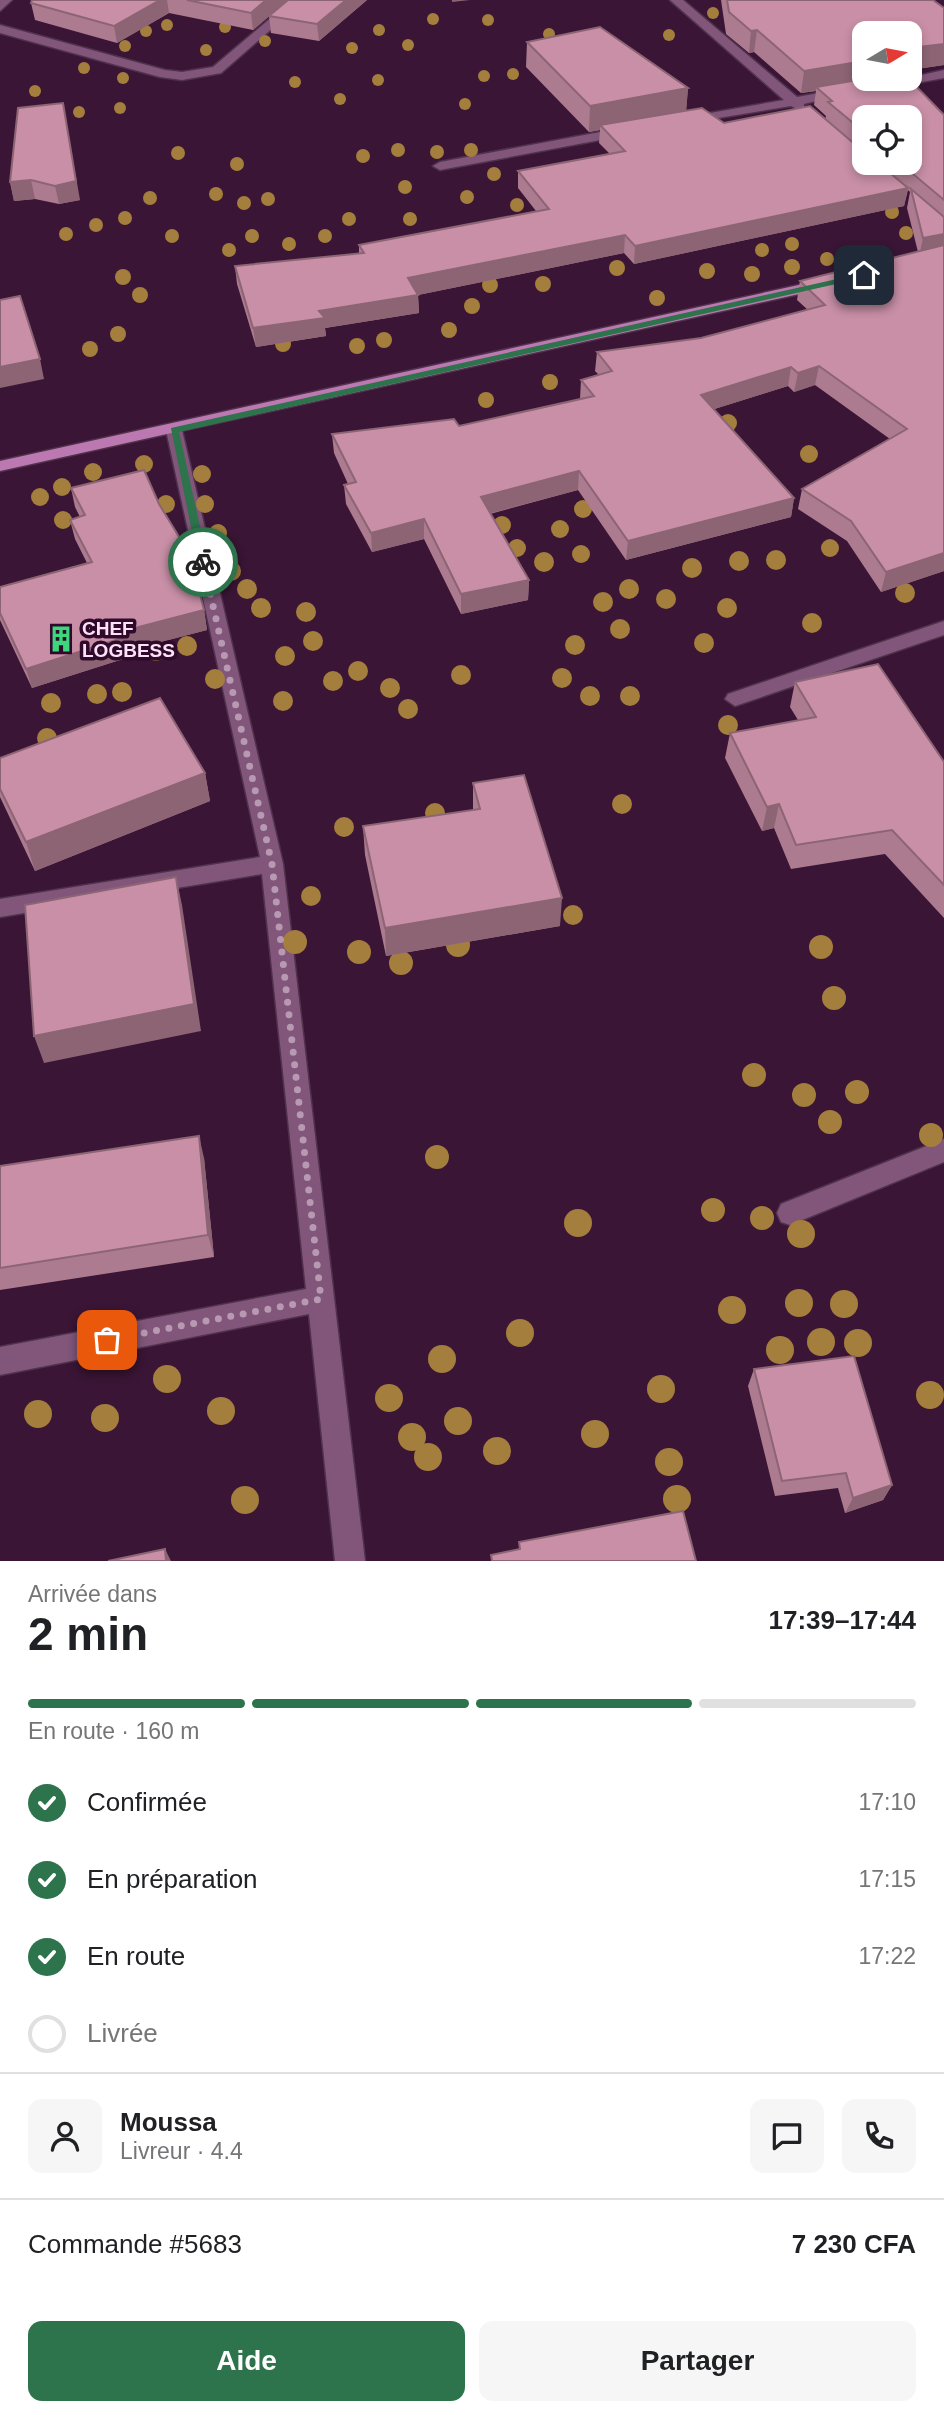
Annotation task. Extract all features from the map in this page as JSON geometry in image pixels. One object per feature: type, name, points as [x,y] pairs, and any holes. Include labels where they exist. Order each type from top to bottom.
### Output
[{"type":"main road","points":[[0,466],[174,430],[836,282]]},
{"type":"street","points":[[0,7],[6,0]]},
{"type":"street","points":[[0,29],[164,74],[182,76],[217,70],[299,0]]},
{"type":"street","points":[[676,0],[813,119]]},
{"type":"street","points":[[671,124],[944,74]]},
{"type":"street","points":[[440,166],[643,128]]},
{"type":"street","points":[[174,430],[272,864],[350,1561]]},
{"type":"street","points":[[735,699],[944,628]]},
{"type":"street","points":[[0,908],[272,864]]},
{"type":"street","points":[[790,1213],[944,1150]]},
{"type":"street","points":[[0,1361],[321,1299]]},
{"type":"building","points":[[32,0],[160,0],[114,26],[31,3]]},
{"type":"building","points":[[187,0],[266,0],[251,13]]},
{"type":"building","points":[[288,0],[346,0],[317,24],[269,16]]},
{"type":"building","points":[[727,0],[933,0],[944,8],[944,44],[922,47],[922,21],[852,21],[852,63],[804,71],[757,30],[751,31],[729,12]]},
{"type":"building","points":[[600,27],[688,88],[590,106],[527,42]]},
{"type":"building","points":[[852,81],[852,91],[921,91],[944,115],[944,200],[914,175],[922,175],[922,105],[852,105],[852,122],[828,102],[832,101],[816,87]]},
{"type":"building","points":[[63,103],[76,181],[55,186],[31,180],[10,182],[18,108]]},
{"type":"building","points":[[810,106],[852,142],[852,175],[892,175],[908,188],[635,246],[625,235],[408,278],[418,295],[319,311],[325,318],[253,328],[235,266],[364,253],[359,245],[549,209],[518,171],[625,151],[600,125],[702,108],[724,123]]},
{"type":"building","points":[[911,189],[944,217],[944,234],[923,238]]},
{"type":"building","points":[[944,245],[944,553],[886,572],[851,521],[802,489],[907,429],[819,366],[798,373],[791,367],[701,395],[794,498],[628,541],[579,471],[481,497],[529,580],[461,594],[424,519],[371,533],[344,485],[356,482],[332,434],[454,419],[459,426],[594,396],[581,380],[612,371],[597,352],[701,338],[825,305],[800,281]]},
{"type":"building","points":[[20,296],[40,359],[0,367],[0,300]]},
{"type":"building","points":[[144,470],[159,504],[190,555],[204,610],[116,633],[119,639],[26,669],[0,613],[0,587],[92,562],[70,520],[85,515],[71,488]]},
{"type":"building","points":[[878,664],[944,762],[944,885],[892,830],[796,845],[779,804],[767,807],[730,733],[816,717],[795,682]]},
{"type":"building","points":[[160,698],[205,773],[26,842],[0,789],[0,758]]},
{"type":"building","points":[[524,775],[562,898],[385,928],[363,826],[480,809],[473,783]]},
{"type":"building","points":[[176,877],[194,1004],[34,1036],[25,905]]},
{"type":"building","points":[[199,1136],[208,1235],[0,1268],[0,1166]]},
{"type":"building","points":[[854,1356],[892,1485],[853,1498],[846,1473],[782,1481],[754,1369]]},
{"type":"building","points":[[683,1511],[696,1561],[492,1561],[491,1555],[520,1549],[519,1542]]},
{"type":"building","points":[[165,1549],[166,1561],[108,1561]]},
{"type":"way so far","points":[[107,1340],[321,1299],[272,864],[203,562]]},
{"type":"place","name":"CHEF LOGBESS","points":[[61,639]]},
{"type":"route","points":[[203,562],[174,430],[864,275]]}]
